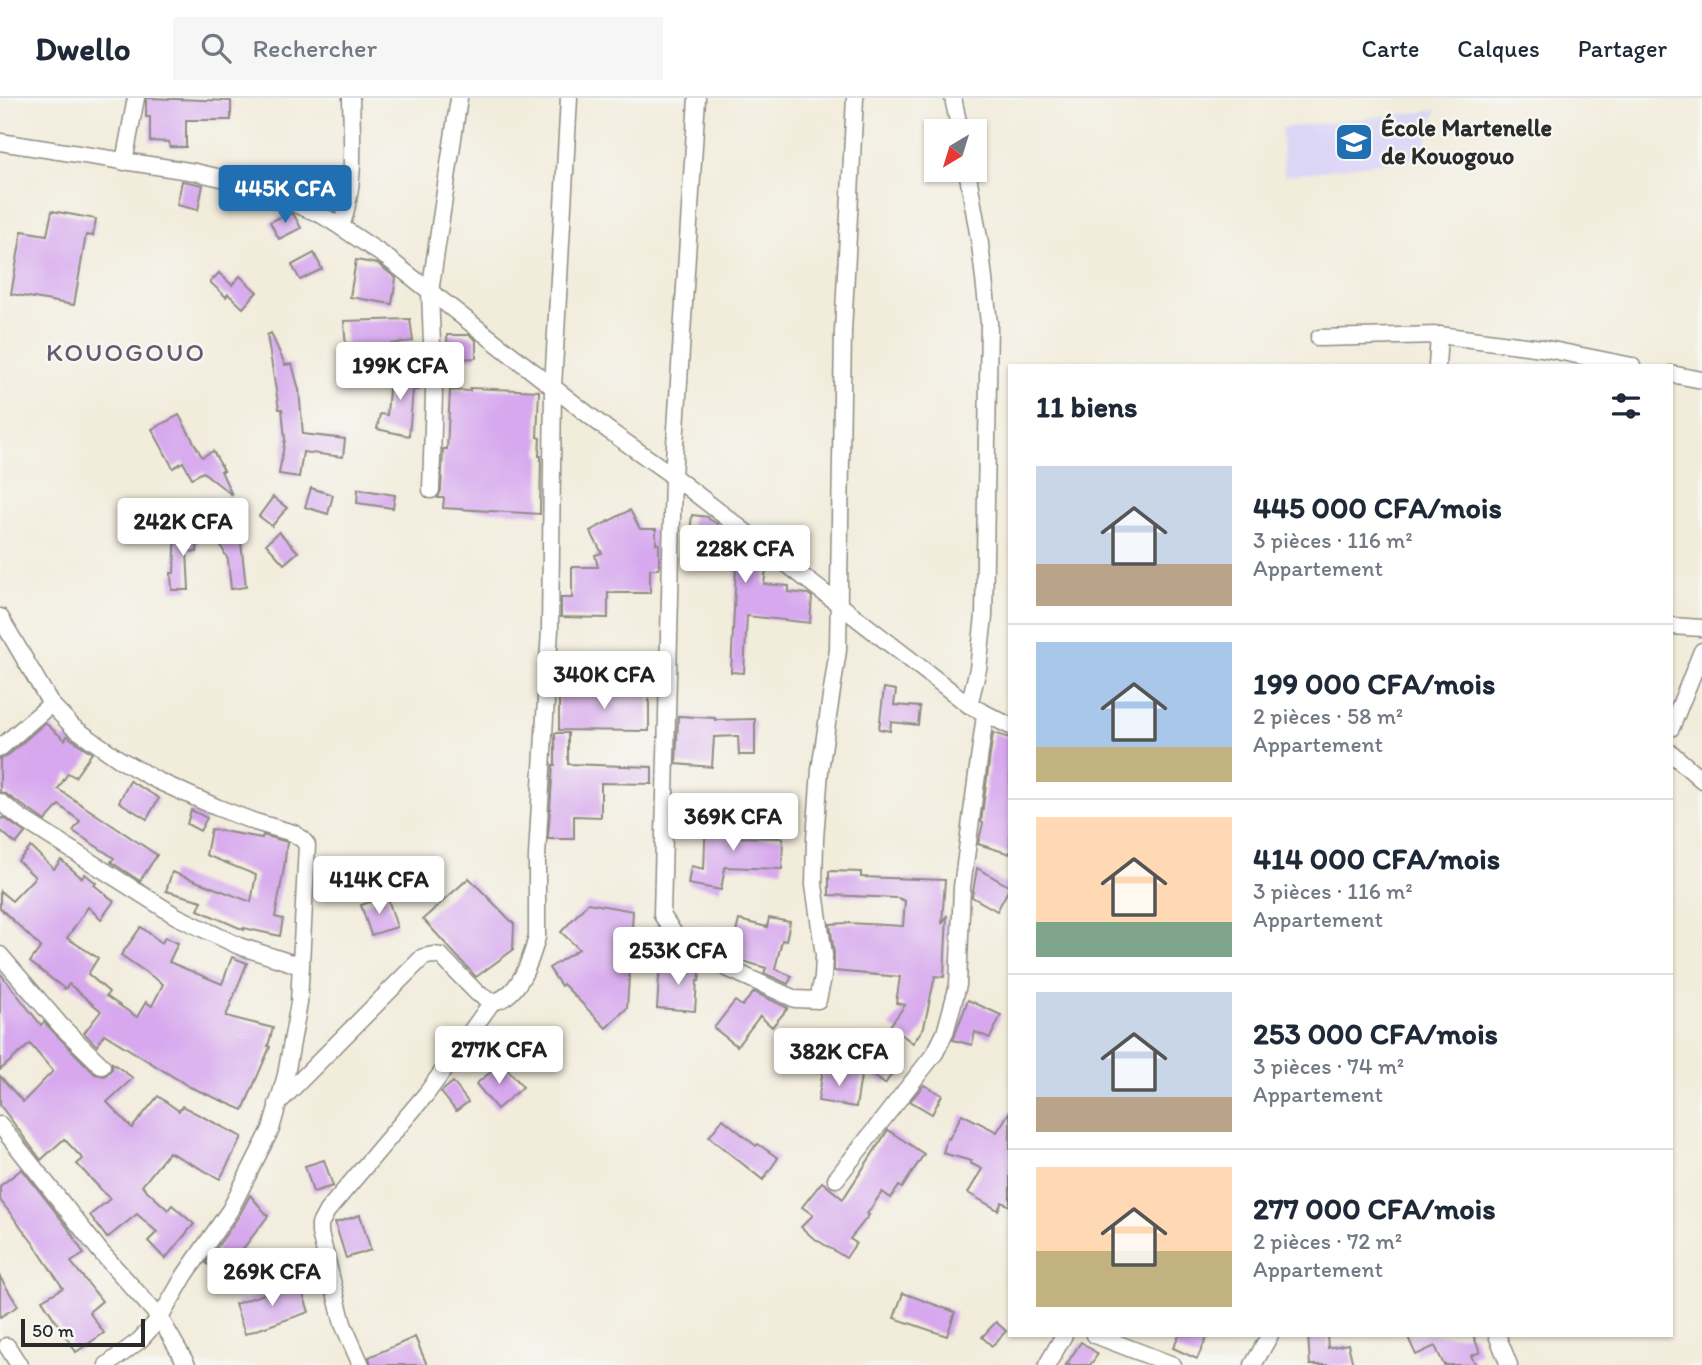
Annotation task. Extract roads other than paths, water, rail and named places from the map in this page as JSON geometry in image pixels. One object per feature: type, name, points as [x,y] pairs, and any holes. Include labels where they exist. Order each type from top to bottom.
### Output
[{"type":"street","points":[[124,162],[136,98]]},
{"type":"street","points":[[341,227],[353,174],[351,98]]},
{"type":"street","points":[[431,490],[434,394],[430,292],[459,98]]},
{"type":"street","points":[[277,1104],[423,957],[441,956],[477,993],[492,1002],[501,1001],[518,985],[537,937],[537,856],[550,629],[553,387],[569,98]]},
{"type":"street","points":[[697,98],[673,476],[662,915],[675,935],[727,968],[795,999],[818,1000],[824,955],[814,885],[815,839],[820,770],[838,650],[843,332],[855,98]]},
{"type":"street","points":[[953,98],[957,119]]},
{"type":"street","points":[[0,142],[195,172],[230,180],[320,214],[387,257],[969,705],[1008,725]]},
{"type":"street","points":[[969,182],[980,244],[989,323],[984,616],[978,669],[969,705]]},
{"type":"street","points":[[1437,364],[1439,335]]},
{"type":"street","points":[[1319,338],[1439,335],[1542,348],[1622,364]]},
{"type":"street","points":[[1673,374],[1702,380]]},
{"type":"street","points":[[0,617],[51,704],[60,716],[84,736],[156,779],[216,807],[293,833],[307,845],[297,1015],[286,1075],[271,1129],[230,1210],[198,1255],[160,1318],[141,1340],[107,1365]]},
{"type":"street","points":[[1673,626],[1702,628]]},
{"type":"street","points":[[1673,720],[1701,654]]},
{"type":"street","points":[[0,748],[51,704]]},
{"type":"street","points":[[836,1179],[935,1053],[945,1033],[958,985],[962,887],[985,715]]},
{"type":"street","points":[[1673,755],[1702,780]]},
{"type":"street","points":[[0,802],[176,916],[239,946],[301,966]]},
{"type":"street","points":[[0,955],[61,1026],[102,1066]]},
{"type":"street","points":[[361,1365],[344,1324],[320,1233],[320,1224],[327,1211],[427,1093],[492,1002]]},
{"type":"street","points":[[0,1125],[100,1251],[160,1318],[187,1365]]},
{"type":"street","points":[[1047,1365],[1063,1337]]},
{"type":"street","points":[[1100,1337],[1173,1365]]},
{"type":"street","points":[[1253,1365],[1269,1337]]},
{"type":"street","points":[[1498,1337],[1509,1365]]},
{"type":"street","points":[[7,1346],[19,1365]]},
{"type":"place","name":"École Martenelle de Kouogouo","points":[[1354,142]]},
{"type":"district","name":"KOUOGOUO","points":[[126,352]]}]
